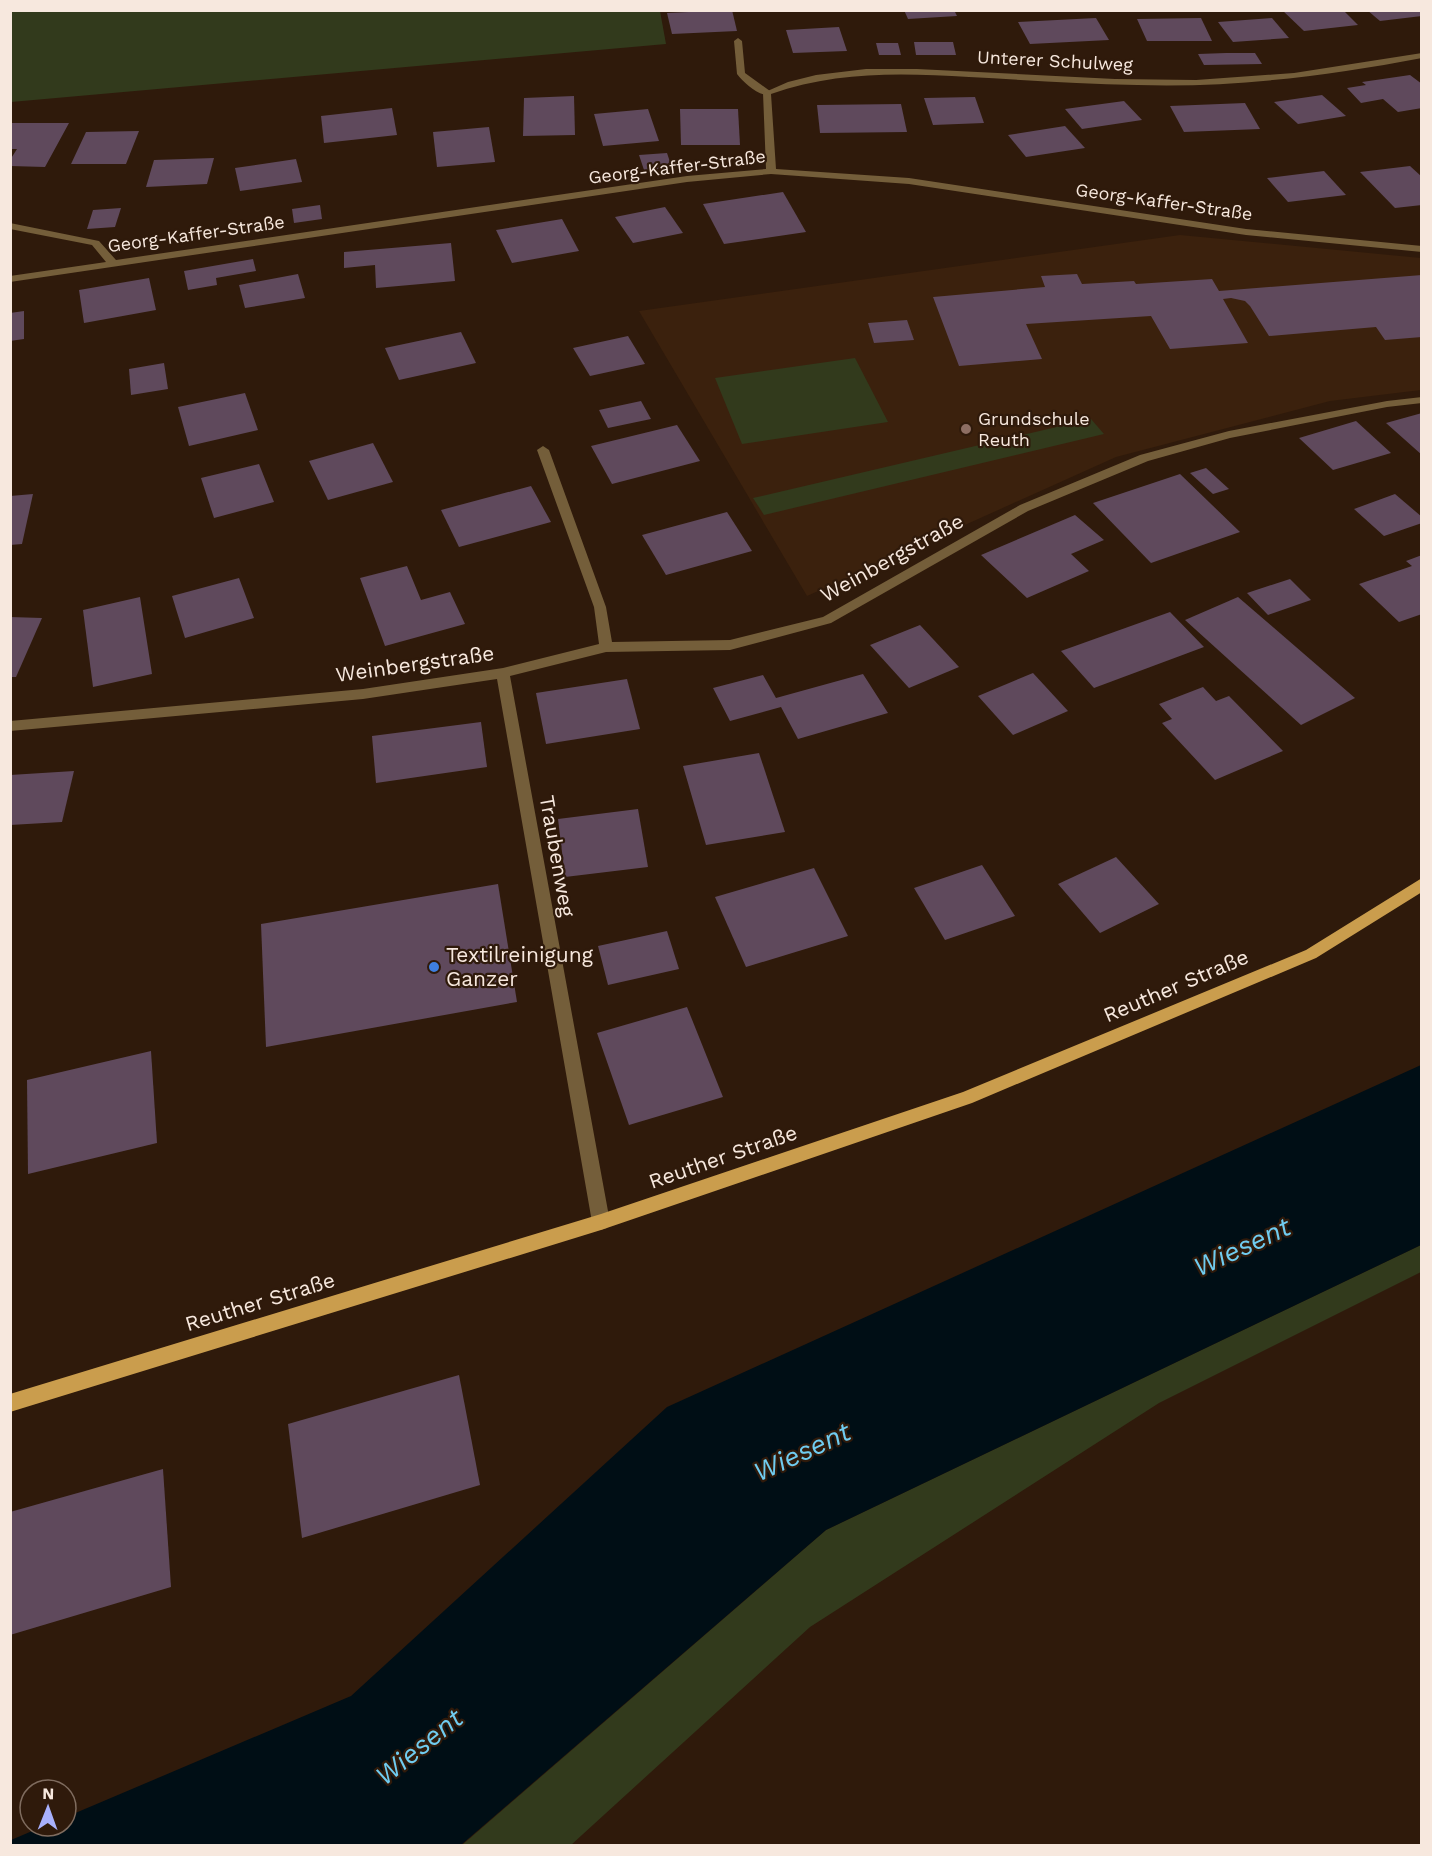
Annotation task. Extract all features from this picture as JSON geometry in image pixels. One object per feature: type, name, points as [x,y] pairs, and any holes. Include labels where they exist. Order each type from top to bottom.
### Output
[{"type":"main road","name":"Reuther Straße","points":[[10,1402],[601,1222],[966,1098],[1311,954],[1422,884]]},
{"type":"street","points":[[738,41],[738,69],[741,79],[767,93],[771,171]]},
{"type":"street","name":"Unterer Schulweg","points":[[767,93],[797,81],[859,71],[923,71],[1165,83],[1297,76],[1422,55]]},
{"type":"street","name":"Georg-Kaffer-Straße","points":[[10,279],[687,179],[771,171],[909,181],[1246,232],[1422,249]]},
{"type":"street","points":[[10,226],[95,243],[113,263]]},
{"type":"street","name":"Weinbergstraße","points":[[10,726],[363,694],[503,673],[606,646],[730,645],[827,620],[1024,508],[1144,458],[1229,435],[1422,400]]},
{"type":"street","points":[[543,450],[600,607],[606,646]]},
{"type":"street","name":"Traubenweg","points":[[503,673],[601,1222]]},
{"type":"shaded area","name":"Grundschule Reuth","points":[[1180,235],[1421,258],[1421,390],[1330,401],[1116,457],[807,596],[639,311]]},
{"type":"green space","points":[[11,10],[660,11],[666,44],[11,102]]},
{"type":"green space","points":[[855,358],[888,422],[742,444],[715,378]]},
{"type":"green space","points":[[1091,419],[1104,434],[764,515],[753,498]]},
{"type":"green space","points":[[1421,1245],[1421,1272],[1159,1403],[810,1627],[571,1845],[461,1846],[826,1530]]},
{"type":"water","name":"Wiesent","points":[[1421,1065],[1421,1245],[826,1530],[461,1845],[11,1845],[11,1840],[18,1837],[78,1838],[78,1812],[351,1696],[667,1407]]},
{"type":"building","points":[[732,10],[737,31],[672,34],[667,13]]},
{"type":"building","points":[[904,10],[954,10],[957,16],[908,19]]},
{"type":"building","points":[[1282,10],[1343,10],[1358,25],[1304,31]]},
{"type":"building","points":[[1367,10],[1420,10],[1422,16],[1380,21]]},
{"type":"building","points":[[1096,18],[1109,40],[1030,44],[1018,22]]},
{"type":"building","points":[[1201,18],[1212,41],[1147,41],[1137,19]]},
{"type":"building","points":[[1272,18],[1289,38],[1233,42],[1218,22]]},
{"type":"building","points":[[839,27],[847,51],[793,53],[786,30]]},
{"type":"building","points":[[914,42],[953,42],[956,55],[916,55]]},
{"type":"building","points":[[876,43],[898,43],[901,55],[879,55]]},
{"type":"building","points":[[1255,53],[1262,64],[1204,65],[1198,54]]},
{"type":"building","points":[[1410,75],[1422,84],[1422,108],[1398,112],[1383,99],[1361,103],[1347,88],[1366,85],[1362,82]]},
{"type":"building","points":[[1322,95],[1346,116],[1298,124],[1274,102]]},
{"type":"building","points":[[574,96],[575,135],[523,136],[524,98]]},
{"type":"building","points":[[975,97],[984,123],[933,125],[924,98]]},
{"type":"building","points":[[1124,101],[1142,120],[1082,129],[1065,109]]},
{"type":"building","points":[[1245,103],[1260,129],[1184,132],[1170,106]]},
{"type":"building","points":[[901,104],[907,132],[820,133],[817,105]]},
{"type":"building","points":[[392,108],[397,135],[324,143],[321,116]]},
{"type":"building","points":[[648,109],[659,141],[603,146],[594,114]]},
{"type":"building","points":[[680,109],[738,109],[740,145],[681,145]]},
{"type":"building","points":[[10,123],[69,123],[45,167],[10,166],[10,160],[17,149],[10,149]]},
{"type":"building","points":[[1065,126],[1085,148],[1026,157],[1008,135]]},
{"type":"building","points":[[489,127],[495,162],[437,167],[433,132]]},
{"type":"building","points":[[139,131],[126,164],[71,164],[86,132]]},
{"type":"building","points":[[667,153],[672,168],[644,170],[639,155]]},
{"type":"building","points":[[214,158],[207,184],[146,187],[154,160]]},
{"type":"building","points":[[296,159],[302,182],[240,191],[235,168]]},
{"type":"building","points":[[1410,166],[1422,177],[1422,205],[1395,208],[1360,172]]},
{"type":"building","points":[[1324,171],[1346,195],[1288,202],[1267,178]]},
{"type":"building","points":[[783,192],[806,232],[724,244],[703,204]]},
{"type":"building","points":[[320,205],[322,219],[294,223],[292,209]]},
{"type":"building","points":[[665,207],[683,233],[633,243],[615,217]]},
{"type":"building","points":[[121,208],[115,227],[87,229],[93,210]]},
{"type":"building","points":[[562,219],[579,251],[512,263],[496,230]]},
{"type":"building","points":[[451,243],[455,281],[376,288],[375,265],[344,268],[344,252]]},
{"type":"building","points":[[253,259],[256,271],[216,278],[217,285],[188,290],[184,271]]},
{"type":"building","points":[[298,274],[305,298],[245,308],[239,285]]},
{"type":"building","points":[[1077,274],[1082,284],[1134,281],[1136,284],[1212,279],[1219,291],[1422,275],[1422,337],[1385,340],[1376,327],[1269,336],[1245,301],[1231,298],[1223,299],[1248,343],[1170,349],[1151,316],[1026,324],[1042,359],[959,366],[933,297],[1045,287],[1041,276]]},
{"type":"building","points":[[149,278],[156,310],[84,323],[79,290]]},
{"type":"building","points":[[24,311],[24,339],[10,341],[10,313]]},
{"type":"building","points":[[907,320],[914,340],[874,343],[868,323]]},
{"type":"building","points":[[461,332],[476,363],[399,380],[385,348]]},
{"type":"building","points":[[628,336],[645,364],[590,376],[573,348]]},
{"type":"building","points":[[164,363],[168,389],[131,395],[129,369]]},
{"type":"building","points":[[245,393],[258,430],[189,446],[178,407]]},
{"type":"building","points":[[641,401],[651,419],[608,428],[599,410]]},
{"type":"building","points":[[1422,413],[1422,455],[1386,423]]},
{"type":"building","points":[[1356,421],[1391,453],[1333,470],[1299,438]]},
{"type":"building","points":[[677,425],[700,461],[612,484],[591,446]]},
{"type":"building","points":[[373,443],[393,482],[328,500],[309,461]]},
{"type":"building","points":[[259,464],[274,502],[214,518],[201,478]]},
{"type":"building","points":[[1206,468],[1229,489],[1213,494],[1190,473]]},
{"type":"building","points":[[1180,474],[1240,532],[1151,563],[1093,503]]},
{"type":"building","points":[[531,486],[551,522],[459,547],[441,510]]},
{"type":"building","points":[[33,494],[22,544],[10,545],[10,496]]},
{"type":"building","points":[[1395,494],[1422,517],[1422,523],[1384,536],[1354,509]]},
{"type":"building","points":[[727,512],[752,551],[666,575],[642,535]]},
{"type":"building","points":[[1075,515],[1104,540],[1071,554],[1089,571],[1027,598],[981,555]]},
{"type":"building","points":[[1422,555],[1422,614],[1399,622],[1359,584],[1412,566],[1406,561]]},
{"type":"building","points":[[407,566],[421,600],[450,592],[465,624],[385,646],[360,578]]},
{"type":"building","points":[[239,578],[254,618],[185,638],[172,596]]},
{"type":"building","points":[[1290,579],[1311,600],[1268,615],[1247,593]]},
{"type":"building","points":[[140,597],[152,674],[93,687],[83,610]]},
{"type":"building","points":[[1238,597],[1355,698],[1301,725],[1185,620]]},
{"type":"building","points":[[1170,612],[1204,647],[1094,688],[1061,651]]},
{"type":"building","points":[[10,617],[42,618],[16,677],[10,677]]},
{"type":"building","points":[[920,625],[959,667],[909,688],[870,645]]},
{"type":"building","points":[[1033,673],[1068,711],[1013,735],[978,696]]},
{"type":"building","points":[[863,674],[888,713],[798,739],[781,707],[730,721],[713,688],[763,675],[776,698]]},
{"type":"building","points":[[627,679],[640,729],[546,744],[536,693]]},
{"type":"building","points":[[1203,687],[1216,701],[1229,696],[1283,751],[1215,780],[1162,723],[1172,719],[1159,704]]},
{"type":"building","points":[[481,722],[487,767],[376,783],[372,736]]},
{"type":"building","points":[[759,753],[785,832],[706,845],[683,766]]},
{"type":"building","points":[[74,771],[62,822],[10,825],[10,775]]},
{"type":"building","points":[[638,809],[648,867],[565,877],[558,819]]},
{"type":"building","points":[[1116,857],[1159,904],[1100,933],[1058,884]]},
{"type":"building","points":[[982,865],[1015,916],[945,940],[914,888]]},
{"type":"building","points":[[814,868],[848,936],[746,967],[715,897]]},
{"type":"building","points":[[498,884],[517,1002],[266,1047],[261,924]]},
{"type":"building","points":[[667,931],[679,969],[608,985],[598,946]]},
{"type":"building","points":[[687,1007],[723,1097],[629,1125],[597,1033]]},
{"type":"building","points":[[151,1051],[157,1143],[28,1174],[27,1080]]},
{"type":"building","points":[[459,1375],[480,1485],[302,1538],[288,1424]]},
{"type":"building","points":[[163,1469],[171,1587],[10,1635],[10,1512]]},
{"type":"place","name":"Grundschule Reuth","points":[[966,429]]},
{"type":"place","name":"Textilreinigung Ganzer","points":[[434,967]]}]
